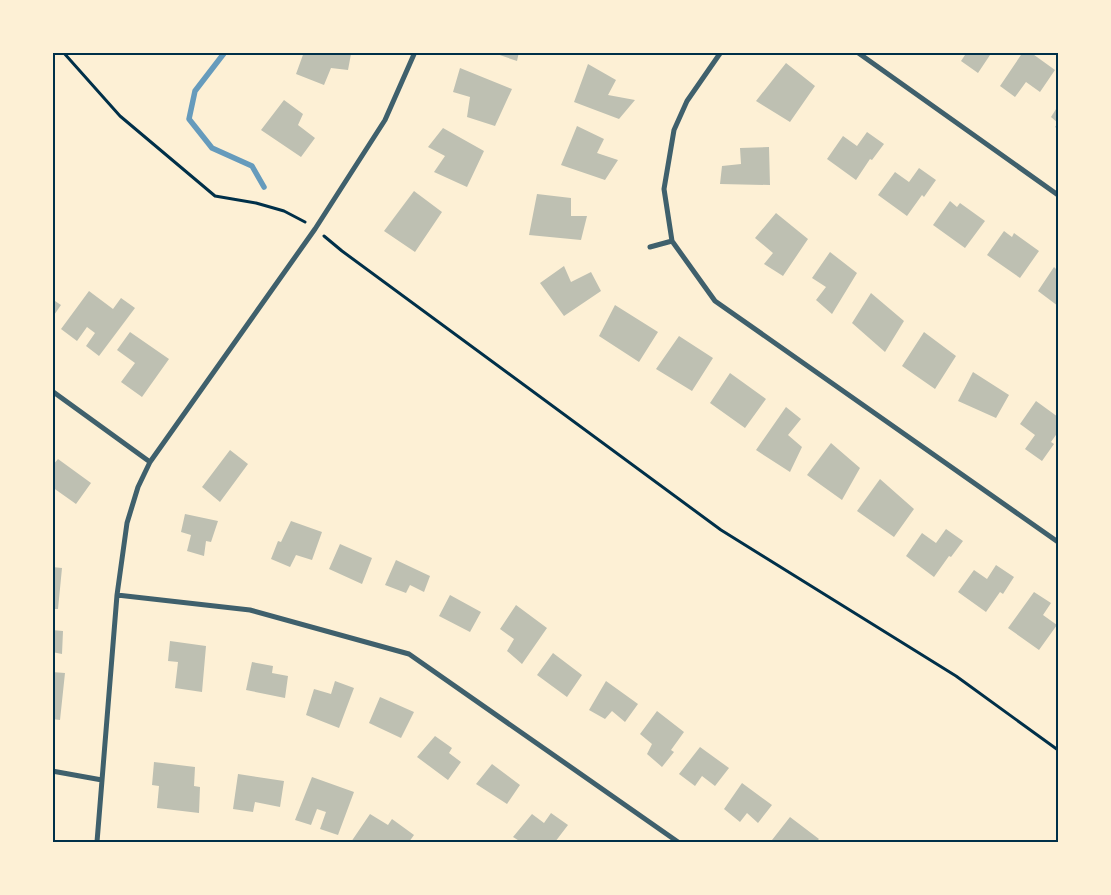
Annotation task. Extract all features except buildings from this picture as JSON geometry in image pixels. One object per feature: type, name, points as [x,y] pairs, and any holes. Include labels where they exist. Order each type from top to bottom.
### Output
[{"type":"street","points":[[97,842],[117,596],[127,523],[138,487],[150,462],[316,230],[386,120],[415,52]]},
{"type":"street","points":[[720,52],[687,101],[674,130],[664,190],[672,240],[715,301],[1058,542]]},
{"type":"street","points":[[857,52],[1058,195]]},
{"type":"street","points":[[650,247],[672,240]]},
{"type":"street","points":[[52,391],[150,462]]},
{"type":"street","points":[[117,596],[250,610],[409,654],[678,842]]},
{"type":"street","points":[[52,771],[102,780]]},
{"type":"path","points":[[63,52],[120,116],[215,196],[256,202],[284,211],[316,230],[342,252],[721,530],[956,676],[1058,750]]},
{"type":"waterway","points":[[225,52],[195,91],[189,119],[212,148],[252,166],[264,187]]}]
